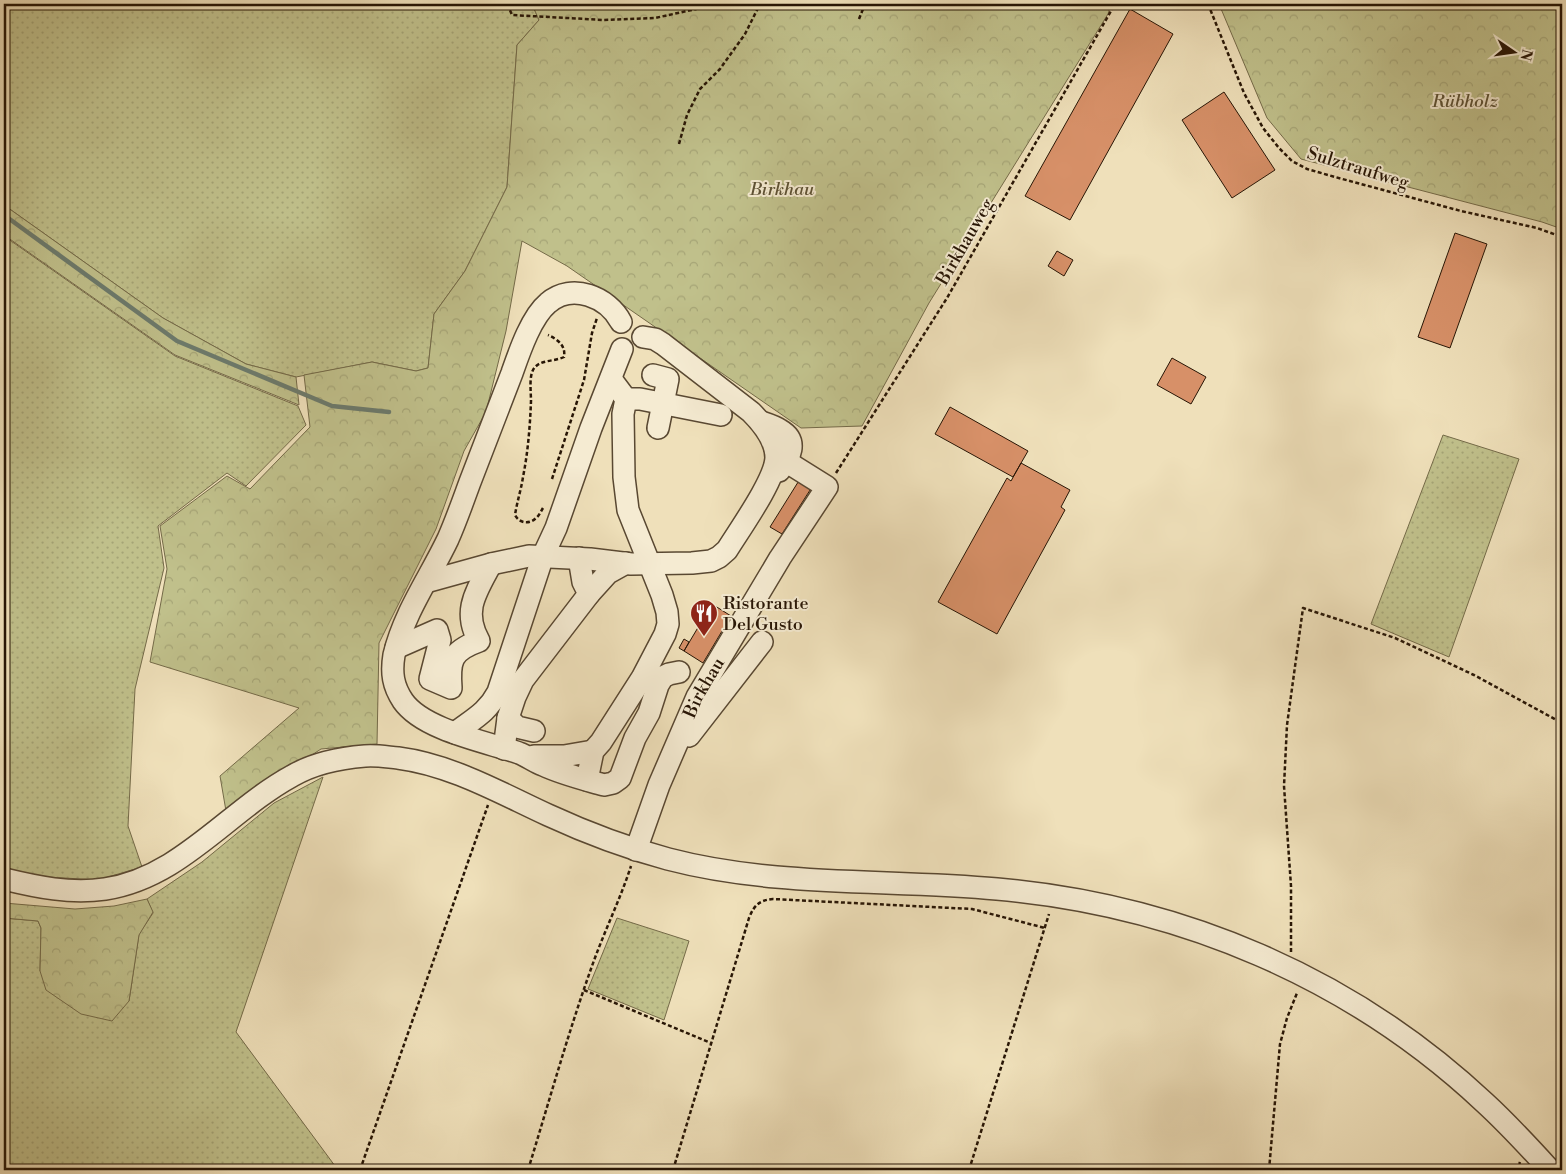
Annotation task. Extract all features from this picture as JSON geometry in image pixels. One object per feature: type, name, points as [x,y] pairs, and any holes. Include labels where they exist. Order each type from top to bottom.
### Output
[{"type":"street","points":[[616,315],[615,341],[622,349],[628,350],[638,346],[643,337],[636,323],[616,315],[598,298],[584,294],[562,296],[548,302],[540,312],[529,331],[448,538],[406,618],[396,648],[392,673],[404,702],[421,718],[455,733],[513,752],[544,766],[604,785],[613,783],[620,778],[635,738],[649,713],[658,685],[663,677],[679,672]]},
{"type":"street","points":[[643,337],[655,339],[663,344],[713,382],[752,421],[768,433],[774,446],[776,458],[774,470],[768,482]]},
{"type":"street","points":[[455,733],[484,712],[498,692],[543,556],[556,528],[622,349]]},
{"type":"street","points":[[653,375],[668,379],[658,428]]},
{"type":"street","points":[[513,752],[538,757],[564,756],[593,751],[602,742],[642,678],[665,634],[668,624],[668,612],[658,596],[650,563],[628,510],[624,477],[624,414],[626,398],[611,379]]},
{"type":"street","points":[[697,410],[713,382]]},
{"type":"street","points":[[626,398],[663,403],[721,416]]},
{"type":"street","points":[[426,582],[490,564],[529,556],[579,558],[626,563],[692,563],[710,561],[719,557],[727,550],[748,507],[787,462],[791,454],[790,440],[786,434],[780,429],[752,421]]},
{"type":"street","points":[[787,462],[827,487]]},
{"type":"street","name":"Birkhau","points":[[636,850],[659,785],[697,697],[780,558],[827,487]]},
{"type":"street","points":[[579,558],[582,582],[589,594]]},
{"type":"street","points":[[513,752],[508,718],[515,696],[523,680],[589,594],[608,573],[626,563]]},
{"type":"street","points":[[437,630],[440,640],[423,682],[452,694],[450,673],[453,657],[467,646],[486,644],[472,630],[470,617],[476,594],[490,564]]},
{"type":"street","points":[[396,648],[470,617]]},
{"type":"street","points":[[669,762],[762,642]]},
{"type":"street","points":[[659,646],[679,672],[704,686]]},
{"type":"street","points":[[508,718],[517,727],[534,731]]},
{"type":"street","points":[[587,780],[593,751]]},
{"type":"street","points":[[4,879],[43,888],[78,890],[104,889],[127,884],[159,870],[192,850],[256,800],[294,774],[334,759],[372,755],[412,760],[456,774],[603,838],[636,850],[710,869],[758,876],[809,880],[996,889],[1056,896],[1083,900],[1156,917],[1197,930],[1241,946],[1296,972],[1343,997],[1392,1028],[1436,1061],[1485,1102],[1550,1170]]},
{"type":"path","points":[[509,4],[512,15],[604,20],[655,18],[719,4]]},
{"type":"path","points":[[679,144],[687,115],[700,89],[720,69],[745,34],[760,4]]},
{"type":"path","points":[[859,19],[865,4]]},
{"type":"path","name":"Birkhauweg","points":[[827,487],[947,298],[1115,4]]},
{"type":"path","name":"Sulztraufweg","points":[[1208,4],[1244,93],[1263,128],[1292,161],[1307,169],[1335,177],[1461,211],[1537,228],[1562,237]]},
{"type":"path","points":[[552,482],[584,380],[595,321],[600,315],[616,315]]},
{"type":"path","points":[[529,331],[549,335],[559,341],[564,351],[564,357],[544,362],[533,371],[530,425],[523,478],[515,515],[524,523],[531,522],[544,506]]},
{"type":"path","points":[[1269,1170],[1280,1044],[1296,972],[1292,947],[1291,886],[1284,786],[1287,726],[1303,608],[1395,638],[1474,675],[1562,723]]},
{"type":"path","points":[[360,1170],[486,810]]},
{"type":"path","points":[[528,1170],[567,1039],[623,890],[636,850]]},
{"type":"path","points":[[673,1170],[752,910],[757,903],[773,899],[972,909],[1045,928],[969,1170]]},
{"type":"path","points":[[584,990],[711,1043]]},
{"type":"green space","points":[[4,4],[532,4],[539,20],[517,45],[507,187],[465,271],[434,314],[428,368],[416,371],[372,362],[296,377],[246,364],[163,318],[4,205]]},
{"type":"green space","name":"Birkhau","points":[[532,4],[1111,4],[1108,14],[929,303],[862,426],[801,428],[567,266],[522,241],[506,331],[486,412],[464,451],[436,529],[379,643],[377,744],[321,749],[226,811],[220,776],[299,708],[150,662],[167,569],[160,526],[227,476],[250,489],[310,427],[304,375],[372,362],[416,371],[428,368],[434,314],[465,271],[507,187],[517,45],[539,20]]},
{"type":"green space","name":"Rübholz","points":[[1219,4],[1562,4],[1562,229],[1542,222],[1301,159],[1267,118]]},
{"type":"green space","points":[[4,205],[163,318],[246,364],[296,377],[299,405],[175,355],[4,235]]},
{"type":"green space","points":[[4,236],[175,356],[298,406],[306,425],[246,486],[227,473],[158,526],[164,568],[135,689],[128,826],[142,867],[98,880],[30,876],[4,870]]},
{"type":"green space","points":[[1443,435],[1519,459],[1449,657],[1371,624]]},
{"type":"green space","points":[[323,777],[236,1032],[338,1170],[7,1170],[4,1108],[4,918],[38,921],[41,928],[40,971],[129,1001],[139,934],[153,913],[147,899],[202,862],[274,803]]},
{"type":"green space","points":[[147,899],[153,912],[139,935],[129,1001],[112,1021],[81,1014],[46,990],[40,971],[41,928],[38,921],[4,918],[4,903],[75,909],[114,906]]},
{"type":"green space","points":[[617,918],[689,941],[664,1020],[588,989]]},
{"type":"building","points":[[1130,9],[1173,34],[1070,220],[1025,196]]},
{"type":"building","points":[[1224,92],[1275,170],[1232,198],[1182,120]]},
{"type":"building","points":[[1455,233],[1487,244],[1450,348],[1418,337]]},
{"type":"building","points":[[1057,251],[1073,260],[1064,276],[1048,266]]},
{"type":"building","points":[[1172,358],[1206,377],[1191,404],[1157,385]]},
{"type":"building","points":[[950,407],[1028,451],[1013,477],[935,434]]},
{"type":"building","points":[[1021,463],[1070,490],[1061,507],[1065,510],[997,634],[938,602],[1007,478],[1011,481]]},
{"type":"building","points":[[800,479],[812,487],[782,534],[770,527]]},
{"type":"building","points":[[712,604],[731,616],[703,663],[684,651]]},
{"type":"building","points":[[684,639],[689,642],[684,651],[679,648]]},
{"type":"waterway","points":[[4,215],[177,341],[332,406],[389,412]]},
{"type":"place","name":"Ristorante Del Gusto","points":[[704,637]]}]
